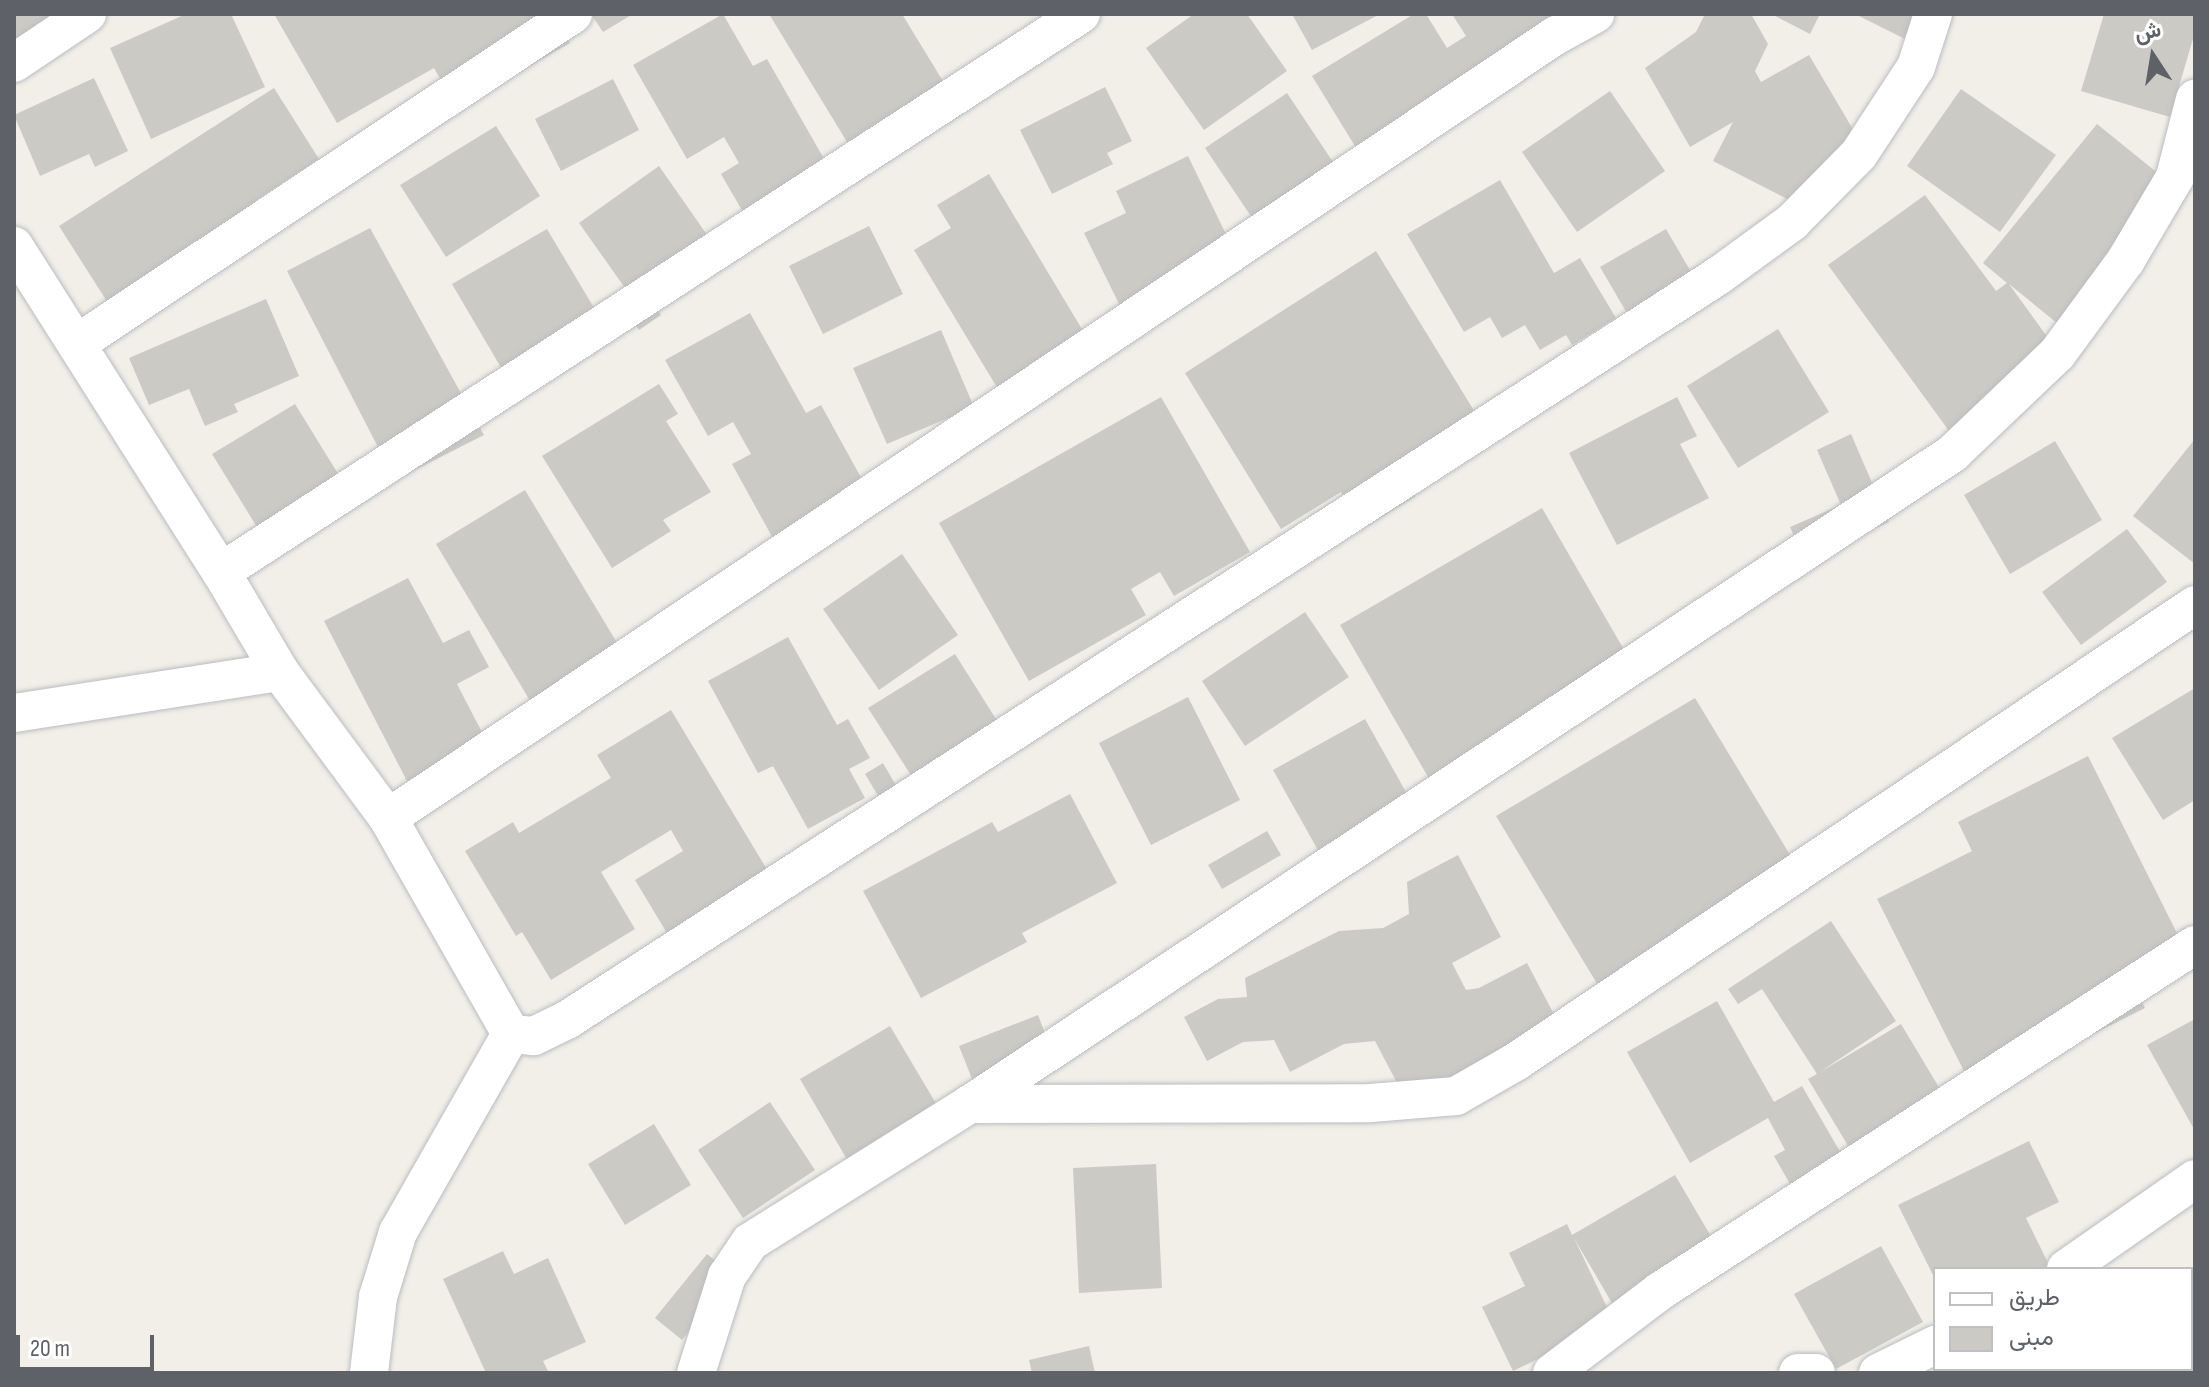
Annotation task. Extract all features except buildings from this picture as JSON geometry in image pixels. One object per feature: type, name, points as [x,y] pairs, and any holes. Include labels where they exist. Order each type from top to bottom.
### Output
[{"type":"street","points":[[14,63],[87,14]]},
{"type":"street","points":[[79,342],[573,14]]},
{"type":"street","points":[[221,572],[1081,14]]},
{"type":"street","points":[[388,818],[1555,36],[1595,14]]},
{"type":"street","points":[[511,1034],[534,1036],[567,1020],[1718,276],[1792,222],[1859,154],[1916,67],[1933,14]]},
{"type":"street","points":[[696,1373],[727,1276],[750,1242],[970,1104],[1953,453],[2057,354],[2126,260],[2175,177],[2195,99]]},
{"type":"street","points":[[14,246],[79,342],[280,672],[388,818],[511,1034]]},
{"type":"street","points":[[970,1104],[1371,1103],[1456,1096],[1517,1061],[2195,605]]},
{"type":"street","points":[[14,713],[280,672]]},
{"type":"street","points":[[1552,1373],[1673,1282],[2195,945]]},
{"type":"street","points":[[369,1373],[378,1297],[398,1232],[511,1034]]},
{"type":"street","points":[[2069,1267],[2195,1179]]},
{"type":"street","points":[[1878,1373],[1933,1346]]}]
